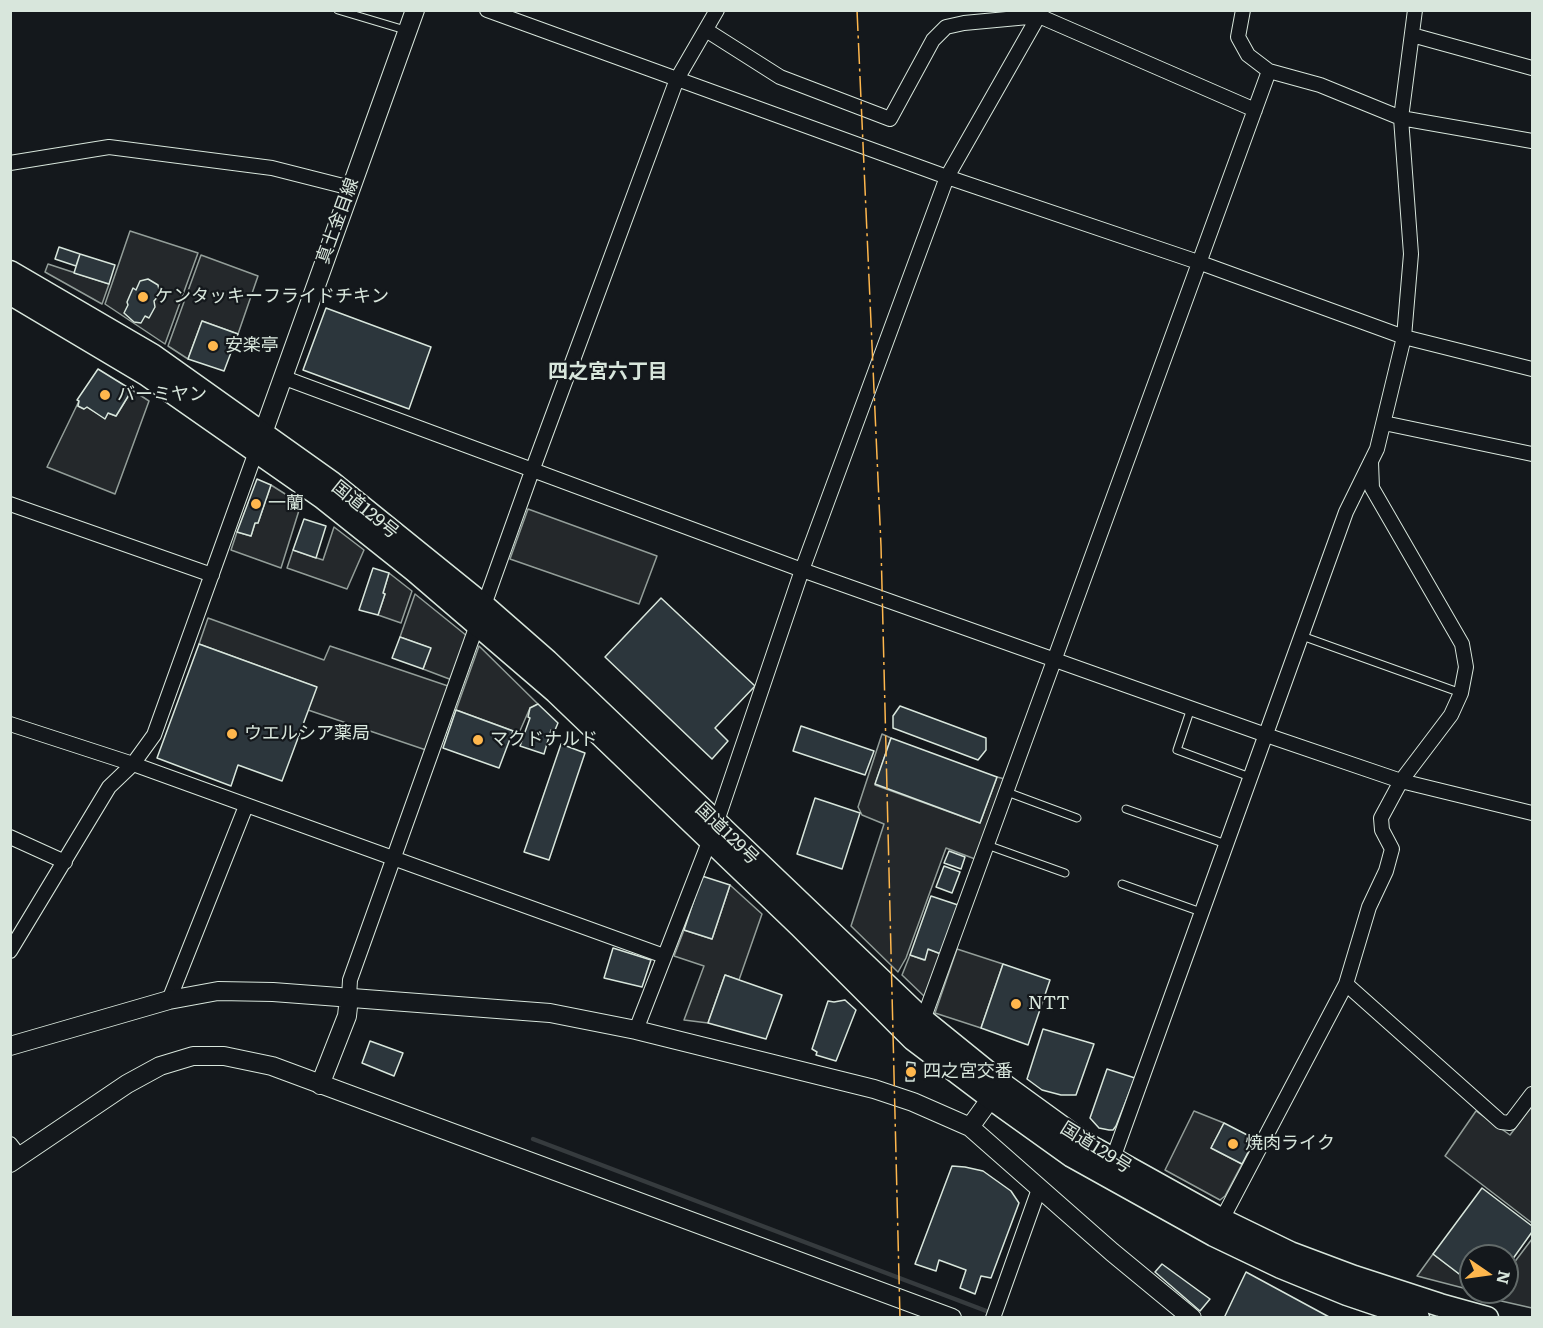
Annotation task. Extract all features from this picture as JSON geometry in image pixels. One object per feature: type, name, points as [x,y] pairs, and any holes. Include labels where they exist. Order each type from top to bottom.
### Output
[{"type":"highway","name":"国道129号","points":[[10,272],[152,355],[260,441],[322,497],[416,571],[481,614],[556,692],[923,1020],[996,1091],[1072,1156],[1109,1168],[1290,1271],[1347,1294],[1418,1317]]},
{"type":"highway","name":"国道129号","points":[[10,293],[260,441]]},
{"type":"highway","name":"国道129号","points":[[713,832],[801,926],[913,1039],[996,1091]]},
{"type":"highway","name":"国道129号","points":[[1218,1228],[1354,1277],[1440,1305],[1487,1317]]},
{"type":"street","name":"真土金目線","points":[[260,441],[415,10]]},
{"type":"street","points":[[320,1085],[347,1016],[350,980],[532,471],[677,79],[717,10]]},
{"type":"street","points":[[1243,10],[1238,37],[1248,55],[1269,71],[1320,85],[1401,118],[1533,141]]},
{"type":"street","points":[[1109,1168],[1346,512],[1377,449],[1384,423],[1404,337],[1411,254],[1401,118],[1415,10]]},
{"type":"street","points":[[493,12],[946,177],[1198,262],[1404,337],[1533,369]]},
{"type":"street","points":[[706,30],[780,77],[890,119],[933,40],[946,27],[1040,13],[1255,111]]},
{"type":"street","points":[[636,1030],[713,832],[802,570],[946,177],[1040,13]]},
{"type":"street","points":[[1412,35],[1533,68]]},
{"type":"street","points":[[923,1020],[1269,71]]},
{"type":"street","points":[[10,163],[110,147],[272,168],[351,188]]},
{"type":"street","points":[[282,377],[802,570],[1266,735],[1401,781],[1533,813]]},
{"type":"street","points":[[1384,423],[1533,454]]},
{"type":"street","points":[[10,951],[109,787],[133,764],[154,735],[260,441]]},
{"type":"street","points":[[1218,1228],[1346,984],[1369,907],[1386,871],[1392,849],[1382,830],[1382,818],[1401,781],[1451,715],[1461,693],[1466,667],[1462,644],[1372,488],[1371,460]]},
{"type":"street","points":[[10,504],[212,575]]},
{"type":"street","points":[[10,724],[133,764],[664,956]]},
{"type":"street","points":[[169,1000],[246,806]]},
{"type":"street","points":[[10,837],[65,862]]},
{"type":"street","points":[[1346,984],[1501,1122],[1510,1123],[1533,1094]]},
{"type":"street","points":[[10,1046],[169,1000],[218,991],[349,997],[550,1013],[636,1030],[874,1089],[914,1102],[970,1127],[1039,1189],[1192,1317]]},
{"type":"street","points":[[14,1155],[127,1084],[160,1066],[193,1056],[224,1056],[272,1066],[952,1317]]},
{"type":"street","points":[[970,1127],[996,1091]]},
{"type":"street","points":[[993,1317],[1039,1189]]},
{"type":"lane","points":[[338,10],[407,31]]},
{"type":"lane","points":[[1302,636],[1461,693]]},
{"type":"lane","points":[[1191,708],[1177,750],[1250,777]]},
{"type":"lane","points":[[1007,792],[1077,818]]},
{"type":"lane","points":[[1126,810],[1226,844]]},
{"type":"lane","points":[[987,845],[1065,873]]},
{"type":"lane","points":[[1122,884],[1201,912]]},
{"type":"shaded area","points":[[130,231],[198,253],[165,344],[105,304]]},
{"type":"shaded area","points":[[201,255],[258,276],[238,334],[202,321],[188,359],[168,346]]},
{"type":"shaded area","points":[[48,264],[109,284],[102,304],[45,272]]},
{"type":"shaded area","points":[[132,390],[149,401],[115,494],[47,467],[79,401],[78,406],[84,409],[87,407],[105,418],[108,413],[116,416]]},
{"type":"shaded area","points":[[271,485],[301,504],[281,568],[231,550],[237,532],[251,536]]},
{"type":"shaded area","points":[[528,509],[657,556],[639,604],[510,559]]},
{"type":"shaded area","points":[[334,527],[364,550],[347,589],[287,568],[293,550],[323,560]]},
{"type":"shaded area","points":[[389,573],[412,591],[401,623],[378,615]]},
{"type":"shaded area","points":[[415,594],[467,636],[452,680],[423,669],[430,648],[400,637]]},
{"type":"shaded area","points":[[208,618],[324,660],[330,646],[448,686],[426,750],[308,710],[316,687],[199,644]]},
{"type":"shaded area","points":[[479,646],[538,704],[530,708],[519,733],[456,710]]},
{"type":"shaded area","points":[[882,734],[891,738],[875,785],[980,823],[997,777],[1005,779],[975,859],[946,848],[906,958],[898,972],[851,926],[884,824],[862,815],[858,807]]},
{"type":"shaded area","points":[[730,885],[762,914],[739,980],[725,975],[708,1023],[684,1020],[704,966],[674,956],[684,930],[712,939]]},
{"type":"shaded area","points":[[928,949],[941,954],[925,997],[902,975],[910,955],[924,960]]},
{"type":"shaded area","points":[[957,949],[1003,964],[981,1028],[935,1013]]},
{"type":"shaded area","points":[[1532,1106],[1532,1223],[1445,1156],[1476,1111],[1510,1135]]},
{"type":"shaded area","points":[[1194,1111],[1224,1123],[1211,1148],[1242,1164],[1225,1196],[1220,1200],[1165,1170]]},
{"type":"shaded area","points":[[1532,1239],[1532,1308],[1514,1304],[1519,1304],[1519,1256]]},
{"type":"shaded area","points":[[1433,1254],[1459,1274],[1459,1287],[1417,1276]]},
{"type":"building","points":[[59,247],[80,254],[76,266],[55,259]]},
{"type":"building","points":[[80,254],[115,265],[109,284],[74,273]]},
{"type":"building","name":"ケンタッキーフライドチキン","points":[[148,279],[158,285],[160,294],[154,301],[155,307],[149,318],[145,316],[141,323],[134,322],[124,313],[127,302],[133,288],[136,290],[140,281]]},
{"type":"building","points":[[326,308],[431,347],[409,409],[303,370]]},
{"type":"building","name":"安楽亭","points":[[202,321],[238,334],[224,371],[188,359]]},
{"type":"building","name":"バーミヤン","points":[[98,369],[132,390],[116,416],[108,413],[105,419],[87,407],[84,409],[78,406],[79,401],[77,400]]},
{"type":"building","name":"一蘭","points":[[257,479],[271,485],[251,536],[237,532]]},
{"type":"building","points":[[304,519],[326,526],[316,558],[293,550]]},
{"type":"building","points":[[373,568],[389,573],[378,615],[359,610]]},
{"type":"building","points":[[661,598],[755,686],[715,728],[728,741],[712,759],[605,657]]},
{"type":"building","points":[[400,637],[431,648],[423,669],[392,658]]},
{"type":"building","name":"ウエルシア薬局","points":[[199,644],[317,687],[282,781],[238,765],[231,786],[157,758]]},
{"type":"building","points":[[538,704],[558,723],[555,730],[551,730],[544,754],[520,746],[530,718],[528,717],[530,708]]},
{"type":"building","points":[[900,706],[986,738],[986,750],[978,760],[893,728],[893,716]]},
{"type":"building","name":"マクドナルド","points":[[456,710],[513,731],[499,768],[443,748]]},
{"type":"building","points":[[801,726],[874,751],[865,775],[793,751]]},
{"type":"building","points":[[891,738],[997,777],[980,823],[875,784]]},
{"type":"building","points":[[561,744],[585,753],[549,860],[524,852]]},
{"type":"building","points":[[815,798],[860,813],[842,869],[797,854]]},
{"type":"building","points":[[949,851],[965,857],[961,869],[944,863]]},
{"type":"building","points":[[944,866],[960,872],[952,893],[936,887]]},
{"type":"building","points":[[702,876],[730,885],[712,939],[684,930]]},
{"type":"building","points":[[931,896],[958,905],[941,954],[928,949],[925,960],[910,955]]},
{"type":"building","points":[[613,948],[651,960],[642,987],[604,978]]},
{"type":"building","name":"NTT","points":[[1003,964],[1050,980],[1028,1045],[981,1028]]},
{"type":"building","points":[[725,975],[782,995],[766,1039],[708,1023]]},
{"type":"building","points":[[845,1000],[856,1010],[836,1061],[816,1055],[817,1052],[812,1049],[828,1001]]},
{"type":"building","points":[[1043,1029],[1094,1044],[1076,1095],[1061,1095],[1042,1090],[1027,1079]]},
{"type":"building","points":[[370,1041],[403,1053],[394,1076],[362,1063]]},
{"type":"building","name":"四之宮交番","points":[[907,1062],[915,1063],[914,1081],[906,1081]]},
{"type":"building","points":[[1107,1069],[1135,1078],[1113,1130],[1099,1128],[1090,1118]]},
{"type":"building","name":"焼肉ライク","points":[[1224,1123],[1255,1139],[1242,1164],[1211,1148]]},
{"type":"building","points":[[952,1166],[983,1171],[1011,1191],[1019,1203],[991,1278],[981,1276],[975,1294],[960,1288],[966,1270],[939,1260],[936,1271],[915,1264]]},
{"type":"building","points":[[1482,1188],[1532,1226],[1532,1232],[1519,1250],[1519,1244],[1459,1244],[1459,1274],[1433,1254]]},
{"type":"building","points":[[1162,1264],[1210,1299],[1200,1311],[1155,1272]]},
{"type":"building","points":[[1246,1272],[1331,1318],[1224,1318]]},
{"type":"waterway","points":[[533,1139],[989,1312]]},
{"type":"power","points":[[857,10],[881,546],[900,1318]]},
{"type":"place","name":"ケンタッキーフライドチキン","points":[[143,297]]},
{"type":"place","name":"安楽亭","points":[[213,346]]},
{"type":"place","name":"バーミヤン","points":[[105,395]]},
{"type":"place","name":"一蘭","points":[[256,504]]},
{"type":"place","name":"ウエルシア薬局","points":[[232,734]]},
{"type":"place","name":"マクドナルド","points":[[478,740]]},
{"type":"place","name":"NTT","points":[[1016,1004]]},
{"type":"place","name":"四之宮交番","points":[[911,1072]]},
{"type":"place","name":"焼肉ライク","points":[[1233,1144]]},
{"type":"district","name":"四之宮六丁目","points":[[608,372]]}]
